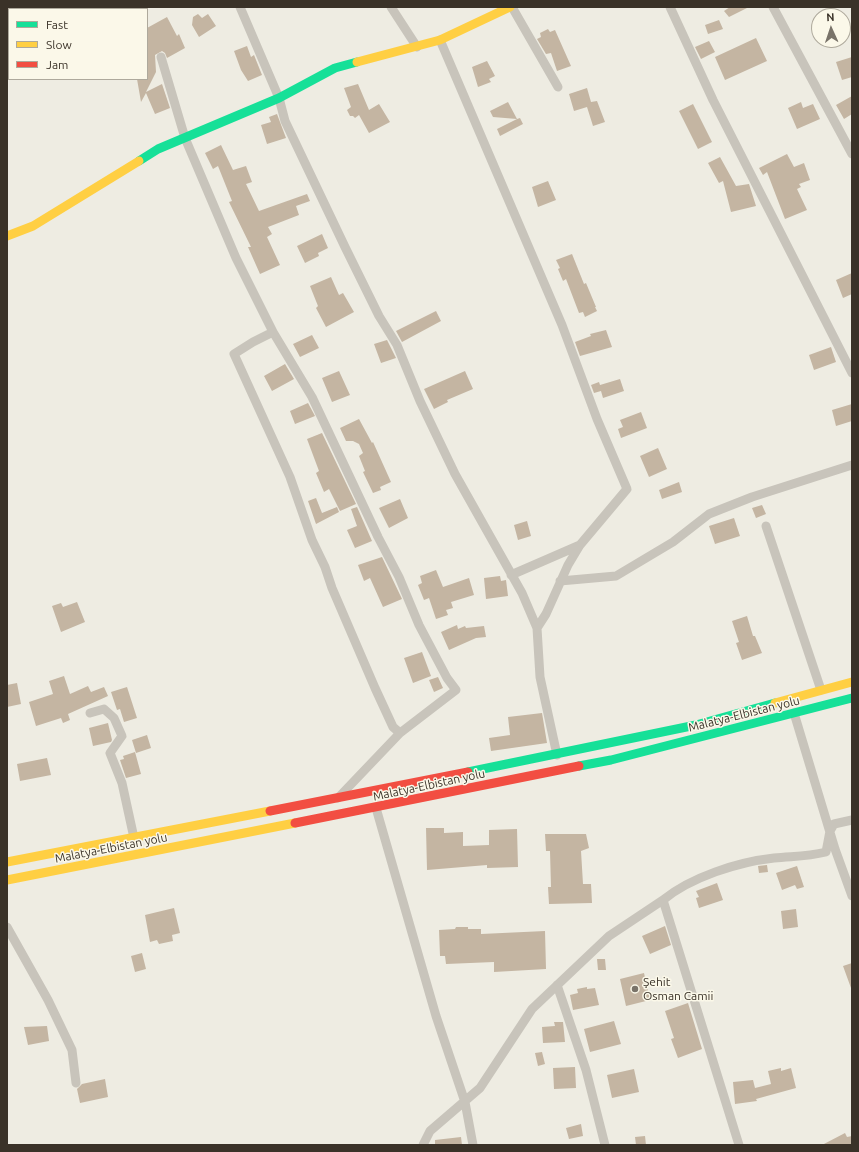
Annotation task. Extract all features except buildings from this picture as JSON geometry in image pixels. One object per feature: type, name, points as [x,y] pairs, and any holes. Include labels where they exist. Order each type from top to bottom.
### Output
[{"type":"main road","points":[[7,236],[33,226],[158,149],[279,98],[335,68],[440,40],[511,7]]},
{"type":"main road","name":"Malatya-Elbistan yolu","points":[[7,862],[557,755],[696,725],[852,682]]},
{"type":"main road","name":"Malatya-Elbistan yolu","points":[[7,880],[376,808],[610,760],[852,698]]},
{"type":"street","points":[[240,7],[279,98],[285,121],[296,145],[379,316],[398,345],[407,372],[438,440],[522,593],[537,628],[540,677],[557,755]]},
{"type":"street","points":[[391,7],[417,47]]},
{"type":"street","points":[[511,7],[558,87]]},
{"type":"street","points":[[670,7],[713,100],[852,373]]},
{"type":"street","points":[[773,7],[852,154]]},
{"type":"street","points":[[440,40],[562,325],[596,419],[627,489],[580,545],[537,628]]},
{"type":"street","points":[[161,57],[185,138],[236,258],[273,332],[312,397],[378,537],[399,577],[419,625],[447,678],[456,690],[400,733],[338,798]]},
{"type":"street","points":[[273,332],[234,354],[290,477],[312,540],[326,567],[332,588],[375,688],[393,727],[400,733]]},
{"type":"street","points":[[560,581],[616,576],[673,542],[709,514],[752,497],[852,465]]},
{"type":"street","points":[[766,526],[821,690]]},
{"type":"street","points":[[511,575],[580,545]]},
{"type":"street","points":[[90,713],[104,709],[114,718],[122,736],[110,753],[122,783],[134,838]]},
{"type":"street","points":[[794,713],[830,831],[852,896]]},
{"type":"street","points":[[376,808],[436,1016],[465,1102],[473,1145]]},
{"type":"street","points":[[423,1145],[430,1131],[480,1088],[532,1009],[609,936],[663,900],[676,889],[724,869],[773,858],[807,857],[826,852],[830,831],[834,824],[852,820]]},
{"type":"street","points":[[663,900],[740,1145]]},
{"type":"street","points":[[7,927],[48,1000],[72,1050],[76,1083]]},
{"type":"street","points":[[557,985],[586,1070],[605,1145]]},
{"type":"traffic: fast","points":[[139,161],[158,149],[279,98],[335,68],[357,62]]},
{"type":"traffic: fast","points":[[579,766],[611,760],[852,698]]},
{"type":"traffic: fast","points":[[468,772],[696,725],[775,703]]},
{"type":"traffic: slow","points":[[357,62],[440,40],[510,7]]},
{"type":"traffic: slow","points":[[7,236],[33,226],[139,161]]},
{"type":"traffic: slow","points":[[775,703],[852,682]]},
{"type":"traffic: slow","points":[[7,862],[270,811]]},
{"type":"traffic: slow","points":[[7,880],[295,823]]},
{"type":"traffic: jam","points":[[295,823],[579,766]]},
{"type":"traffic: jam","points":[[270,811],[468,772]]},
{"type":"place","name":"Şehit Osman Camii","points":[[635,989]]}]
